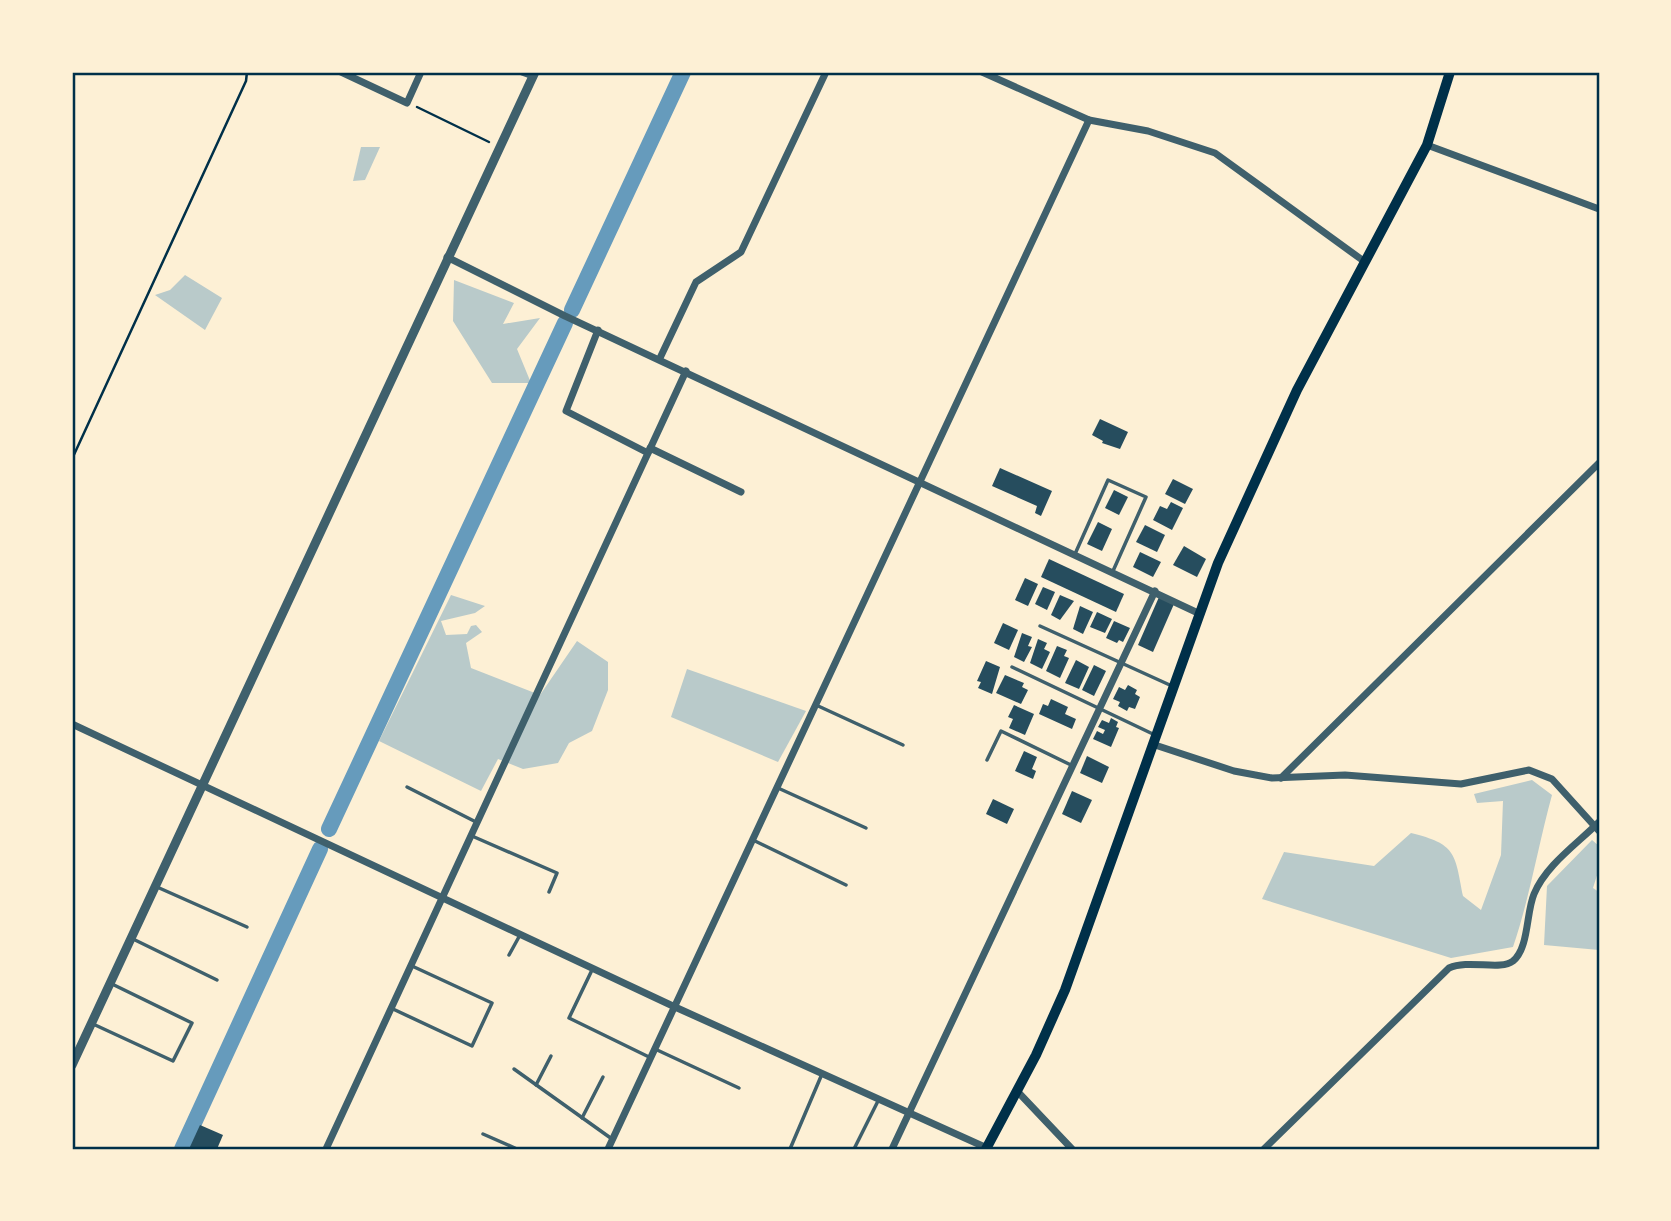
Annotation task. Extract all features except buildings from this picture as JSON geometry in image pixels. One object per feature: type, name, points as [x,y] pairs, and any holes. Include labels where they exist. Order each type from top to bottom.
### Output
[{"type":"main road","points":[[987,1149],[1018,1092],[1065,990],[1198,613],[1256,476],[1427,145],[1450,72]]},
{"type":"street","points":[[341,72],[407,103],[421,72]]},
{"type":"street","points":[[72,1065],[534,74],[522,72]]},
{"type":"street","points":[[660,358],[696,282],[741,253],[826,72]]},
{"type":"street","points":[[982,72],[1089,120],[1148,131],[1215,153],[1365,262]]},
{"type":"street","points":[[608,1149],[1089,120]]},
{"type":"street","points":[[1427,145],[1599,209]]},
{"type":"street","points":[[447,257],[1198,613]]},
{"type":"street","points":[[598,330],[566,411],[741,492]]},
{"type":"street","points":[[326,1149],[440,897],[686,371]]},
{"type":"street","points":[[1280,778],[1599,463]]},
{"type":"street","points":[[892,1149],[1155,591]]},
{"type":"street","points":[[72,724],[675,1007],[987,1149]]},
{"type":"street","points":[[1154,739],[1234,771],[1280,778],[1345,775],[1461,785],[1529,770],[1552,779],[1598,827],[1546,873],[1534,894],[1522,945],[1513,961],[1501,965],[1463,962],[1449,968],[1264,1149]]},
{"type":"street","points":[[1018,1092],[1072,1149]]},
{"type":"lane","points":[[1075,554],[1108,480],[1146,497],[1113,571]]},
{"type":"lane","points":[[1040,626],[1172,686]]},
{"type":"lane","points":[[1012,667],[1100,708],[1154,739]]},
{"type":"lane","points":[[815,705],[903,745]]},
{"type":"lane","points":[[987,760],[1001,731],[1073,765]]},
{"type":"lane","points":[[407,787],[476,822]]},
{"type":"lane","points":[[777,788],[866,828]]},
{"type":"lane","points":[[470,835],[557,873],[549,892]]},
{"type":"lane","points":[[752,840],[846,885]]},
{"type":"lane","points":[[155,887],[247,927]]},
{"type":"lane","points":[[509,954],[520,934]]},
{"type":"lane","points":[[131,938],[218,980]]},
{"type":"lane","points":[[391,1008],[472,1046],[492,1003],[410,965]]},
{"type":"lane","points":[[593,968],[569,1018],[651,1058]]},
{"type":"lane","points":[[91,1023],[173,1061],[192,1023],[110,983]]},
{"type":"lane","points":[[655,1049],[739,1088]]},
{"type":"lane","points":[[536,1085],[551,1056]]},
{"type":"lane","points":[[514,1069],[612,1140]]},
{"type":"lane","points":[[790,1149],[822,1074]]},
{"type":"lane","points":[[582,1118],[603,1077]]},
{"type":"lane","points":[[854,1149],[878,1099]]},
{"type":"lane","points":[[483,1133],[517,1149]]},
{"type":"path","points":[[72,459],[246,82],[247,72]]},
{"type":"path","points":[[407,103],[499,147]]},
{"type":"shaded area","points":[[361,147],[380,147],[365,180],[353,181]]},
{"type":"shaded area","points":[[185,275],[222,298],[205,330],[155,295],[170,290]]},
{"type":"shaded area","points":[[454,280],[514,303],[503,324],[540,318],[517,349],[531,383],[492,383],[453,321]]},
{"type":"shaded area","points":[[451,595],[485,606],[475,613],[441,621],[446,635],[467,634],[471,626],[476,625],[482,632],[466,643],[471,668],[540,695],[577,641],[608,662],[608,690],[592,731],[569,743],[558,763],[523,769],[498,759],[481,791],[379,741]]},
{"type":"shaded area","points":[[687,669],[806,711],[778,762],[671,717]]},
{"type":"shaded area","points":[[1532,780],[1552,795],[1513,947],[1451,958],[1262,899],[1284,852],[1374,866],[1411,833],[1437,841],[1451,852],[1463,896],[1481,910],[1501,855],[1503,801],[1477,803],[1474,794]]},
{"type":"shaded area","points":[[1592,840],[1599,846],[1599,869],[1593,888],[1599,892],[1599,950],[1544,945],[1547,886]]},
{"type":"waterway","points":[[572,310],[683,72]]},
{"type":"waterway","points":[[329,829],[565,323]]},
{"type":"waterway","points":[[182,1149],[320,849]]}]
